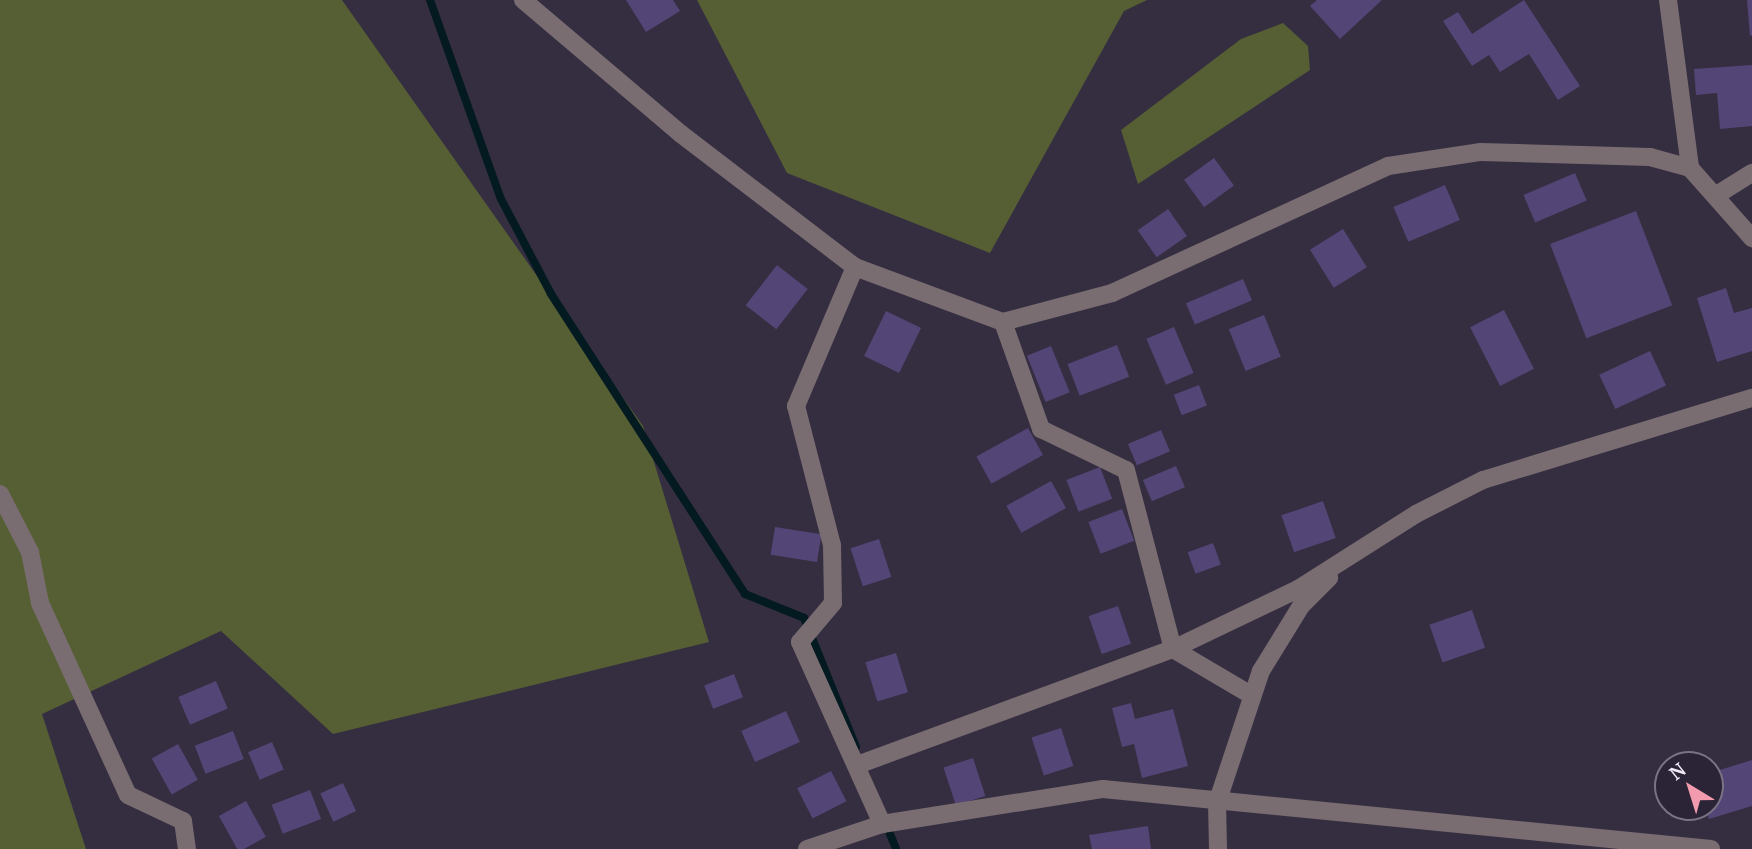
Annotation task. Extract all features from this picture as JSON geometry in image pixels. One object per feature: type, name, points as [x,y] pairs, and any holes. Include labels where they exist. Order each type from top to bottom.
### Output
[{"type":"street","points":[[523,0],[681,134],[855,267],[1003,322],[1112,293],[1388,166],[1481,152],[1650,157],[1690,168],[1752,238]]},
{"type":"street","points":[[1668,0],[1690,168]]},
{"type":"street","points":[[1715,196],[1752,173]]},
{"type":"street","points":[[855,267],[796,406],[833,556],[834,603],[800,642],[860,764],[882,824]]},
{"type":"street","points":[[1003,322],[1041,429],[1126,470],[1173,649],[1251,695]]},
{"type":"street","points":[[860,764],[1173,649],[1298,589],[1483,480],[1752,398]]},
{"type":"street","points":[[0,494],[30,552],[40,603],[128,794],[183,821],[187,849]]},
{"type":"street","points":[[1218,849],[1217,803],[1251,695],[1301,606],[1352,555]]},
{"type":"street","points":[[807,849],[882,824],[1103,789],[1217,803],[1711,849]]},
{"type":"green space","points":[[0,0],[342,0],[643,426],[709,642],[333,734],[221,631],[42,714],[86,849],[0,849]]},
{"type":"green space","points":[[697,0],[1147,0],[1124,11],[990,253],[787,173]]},
{"type":"green space","points":[[1283,23],[1308,46],[1310,70],[1138,184],[1121,130],[1241,39]]},
{"type":"building","points":[[626,0],[673,0],[680,11],[646,32]]},
{"type":"building","points":[[1317,0],[1382,0],[1340,39],[1310,6]]},
{"type":"building","points":[[1524,0],[1580,86],[1558,100],[1529,54],[1500,72],[1489,55],[1472,66],[1443,21],[1458,12],[1472,34]]},
{"type":"building","points":[[1747,0],[1752,0],[1750,36]]},
{"type":"building","points":[[1752,65],[1752,126],[1720,129],[1717,93],[1696,95],[1694,69]]},
{"type":"building","points":[[1214,158],[1234,186],[1204,207],[1184,180]]},
{"type":"building","points":[[1575,173],[1587,201],[1535,222],[1523,195]]},
{"type":"building","points":[[1445,185],[1460,220],[1408,242],[1393,207]]},
{"type":"building","points":[[1168,209],[1187,236],[1157,257],[1138,230]]},
{"type":"building","points":[[1636,211],[1672,305],[1586,338],[1550,244]]},
{"type":"building","points":[[1343,229],[1367,267],[1334,288],[1310,250]]},
{"type":"building","points":[[777,265],[808,289],[776,329],[746,305]]},
{"type":"building","points":[[1243,279],[1252,300],[1195,324],[1186,303]]},
{"type":"building","points":[[1726,288],[1734,313],[1752,308],[1752,351],[1717,362],[1697,298]]},
{"type":"building","points":[[1504,310],[1534,369],[1500,386],[1470,327]]},
{"type":"building","points":[[886,311],[921,328],[899,373],[864,356]]},
{"type":"building","points":[[1264,315],[1281,357],[1246,371],[1229,329]]},
{"type":"building","points":[[1174,327],[1194,373],[1166,385],[1146,339]]},
{"type":"building","points":[[1117,345],[1129,377],[1080,396],[1068,364]]},
{"type":"building","points":[[1051,346],[1070,392],[1046,402],[1027,356]]},
{"type":"building","points":[[1650,351],[1666,385],[1615,409],[1599,375]]},
{"type":"building","points":[[1199,385],[1207,406],[1182,415],[1174,395]]},
{"type":"building","points":[[1028,428],[1043,455],[991,484],[976,457]]},
{"type":"building","points":[[1161,430],[1170,451],[1137,465],[1128,444]]},
{"type":"building","points":[[1176,466],[1185,487],[1152,501],[1143,480]]},
{"type":"building","points":[[1100,467],[1112,499],[1079,512],[1066,480]]},
{"type":"building","points":[[1051,481],[1066,508],[1021,533],[1006,506]]},
{"type":"building","points":[[1323,501],[1336,538],[1294,552],[1281,515]]},
{"type":"building","points":[[1122,509],[1134,541],[1101,554],[1088,522]]},
{"type":"building","points":[[775,527],[821,534],[817,562],[771,555]]},
{"type":"building","points":[[879,539],[891,577],[863,586],[850,548]]},
{"type":"building","points":[[1213,543],[1221,565],[1195,574],[1188,552]]},
{"type":"building","points":[[1118,606],[1131,644],[1102,654],[1089,616]]},
{"type":"building","points":[[1472,610],[1485,648],[1442,662],[1429,625]]},
{"type":"building","points":[[896,653],[908,692],[877,702],[865,662]]},
{"type":"building","points":[[734,674],[743,697],[713,709],[704,685]]},
{"type":"building","points":[[216,681],[228,709],[190,725],[178,697]]},
{"type":"building","points":[[1131,703],[1135,719],[1173,709],[1188,766],[1142,778],[1134,744],[1122,747],[1112,708]]},
{"type":"building","points":[[786,711],[800,742],[755,762],[741,731]]},
{"type":"building","points":[[1061,728],[1073,766],[1044,776],[1032,738]]},
{"type":"building","points":[[233,731],[244,759],[205,774],[195,746]]},
{"type":"building","points":[[272,742],[284,770],[260,780],[248,752]]},
{"type":"building","points":[[178,744],[198,780],[172,794],[152,759]]},
{"type":"building","points":[[973,758],[985,796],[956,806],[944,768]]},
{"type":"building","points":[[1752,760],[1752,806],[1724,814],[1724,769]]},
{"type":"building","points":[[831,771],[846,801],[813,819],[797,788]]},
{"type":"building","points":[[343,783],[356,811],[333,822],[320,794]]},
{"type":"building","points":[[310,790],[321,819],[283,834],[272,805]]},
{"type":"building","points":[[246,801],[266,837],[244,849],[237,849],[219,816]]},
{"type":"building","points":[[1148,826],[1151,849],[1092,849],[1089,835]]},
{"type":"waterway","points":[[430,0],[501,199],[551,294],[745,594],[804,618],[856,747]]},
{"type":"waterway","points":[[886,824],[896,849]]}]
